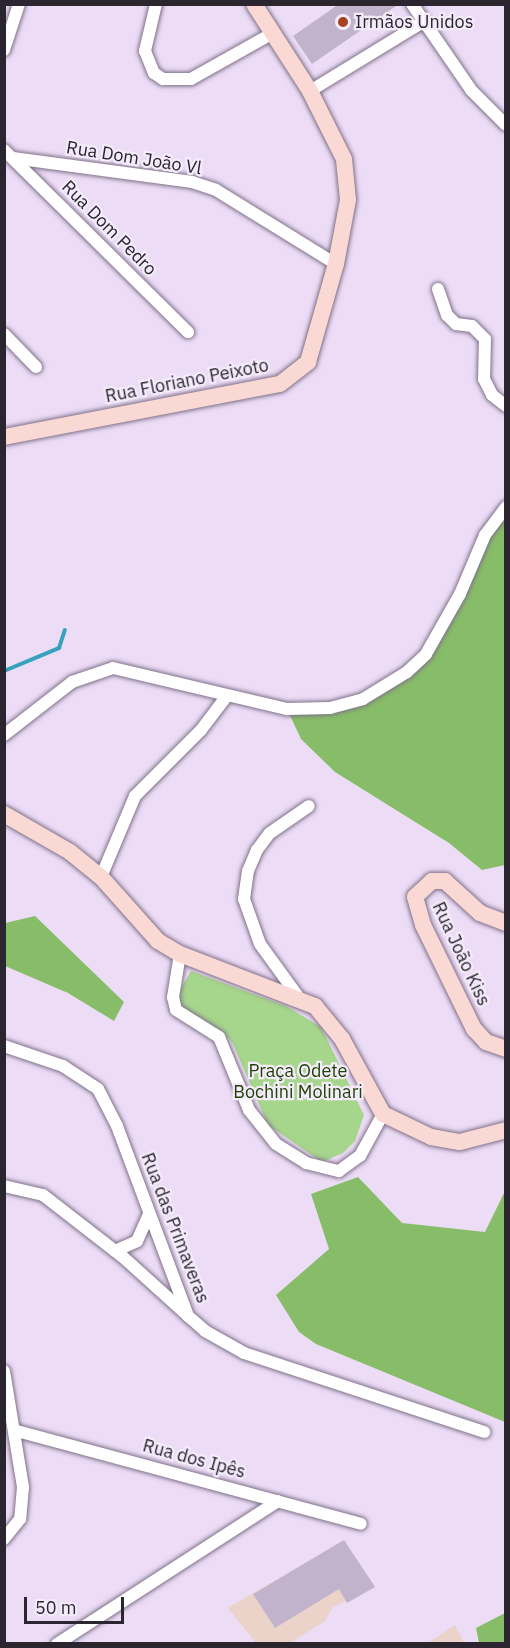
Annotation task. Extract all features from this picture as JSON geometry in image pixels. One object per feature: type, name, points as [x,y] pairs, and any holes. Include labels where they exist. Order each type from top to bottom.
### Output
[{"type":"street","points":[[4,50],[19,4]]},
{"type":"street","points":[[156,4],[145,51],[154,73],[163,80],[190,79],[273,33]]},
{"type":"street","points":[[412,4],[471,90],[506,125]]},
{"type":"street","name":"Rua Floriano Peixoto","points":[[4,437],[280,384],[308,363],[336,264],[348,200],[344,159],[310,91],[257,6]]},
{"type":"street","points":[[310,91],[423,22]]},
{"type":"street","name":"Rua Dom João Vl","points":[[9,154],[192,182],[216,190],[336,264]]},
{"type":"street","name":"Rua Dom Pedro","points":[[9,154],[188,332]]},
{"type":"street","points":[[438,288],[447,315],[456,324],[472,326],[485,339],[484,379],[492,395],[506,406]]},
{"type":"street","points":[[4,334],[36,367]]},
{"type":"street","points":[[4,735],[72,682],[113,668],[226,697],[286,709],[330,708],[383,689],[426,654],[460,594],[485,535],[506,507]]},
{"type":"street","points":[[101,877],[135,796],[201,730],[226,697]]},
{"type":"street","points":[[309,806],[270,833],[257,850],[244,899],[260,944],[297,995],[329,1020],[383,1114],[431,1137],[460,1142],[506,1130]]},
{"type":"street","points":[[4,814],[69,852],[101,877],[158,941],[180,954],[297,995]]},
{"type":"street","name":"Rua João Kiss","points":[[506,923],[480,913],[445,881],[426,884],[415,897],[423,925],[474,1029],[486,1042],[506,1049]]},
{"type":"street","points":[[180,954],[173,997],[176,1010],[219,1037],[249,1110],[276,1144],[306,1163],[339,1171],[360,1156],[383,1114]]},
{"type":"street","name":"Rua das Primaveras","points":[[4,1046],[63,1066],[98,1089],[117,1126],[188,1316],[221,1342],[244,1353],[484,1432]]},
{"type":"street","points":[[4,1186],[43,1195],[116,1251],[188,1316]]},
{"type":"street","points":[[116,1251],[136,1240],[149,1214]]},
{"type":"street","points":[[4,1371],[17,1431],[23,1507],[20,1519],[4,1539]]},
{"type":"street","name":"Rua dos Ipês","points":[[17,1431],[361,1524]]},
{"type":"street","points":[[57,1644],[278,1501]]},
{"type":"shaded area","points":[[344,1540],[375,1587],[333,1607],[325,1621],[290,1643],[256,1643],[228,1608]]},
{"type":"shaded area","points":[[455,1625],[464,1643],[428,1643]]},
{"type":"green space","points":[[505,507],[505,865],[482,870],[449,843],[335,772],[301,739],[287,709],[363,699],[426,654]]},
{"type":"green space","points":[[35,916],[124,1002],[114,1021],[68,993],[5,966],[5,923]]},
{"type":"green space","name":"Praça Odete Bochini Molinari","points":[[191,971],[286,1006],[321,1027],[364,1115],[355,1141],[343,1153],[322,1162],[268,1125],[233,1044],[225,1034],[190,1016],[179,1002],[177,995]]},
{"type":"green space","points":[[358,1177],[402,1223],[485,1232],[505,1191],[505,1422],[316,1344],[299,1332],[276,1295],[329,1249],[311,1194]]},
{"type":"green space","points":[[505,1613],[505,1643],[479,1643],[476,1628]]},
{"type":"building","name":"Irmãos Unidos","points":[[339,4],[399,4],[312,64],[293,36]]},
{"type":"building","points":[[344,1540],[375,1587],[347,1603],[339,1589],[275,1628],[253,1594]]},
{"type":"waterway","points":[[4,671],[59,648],[65,630]]},
{"type":"place","name":"Irmãos Unidos","points":[[343,22]]}]
